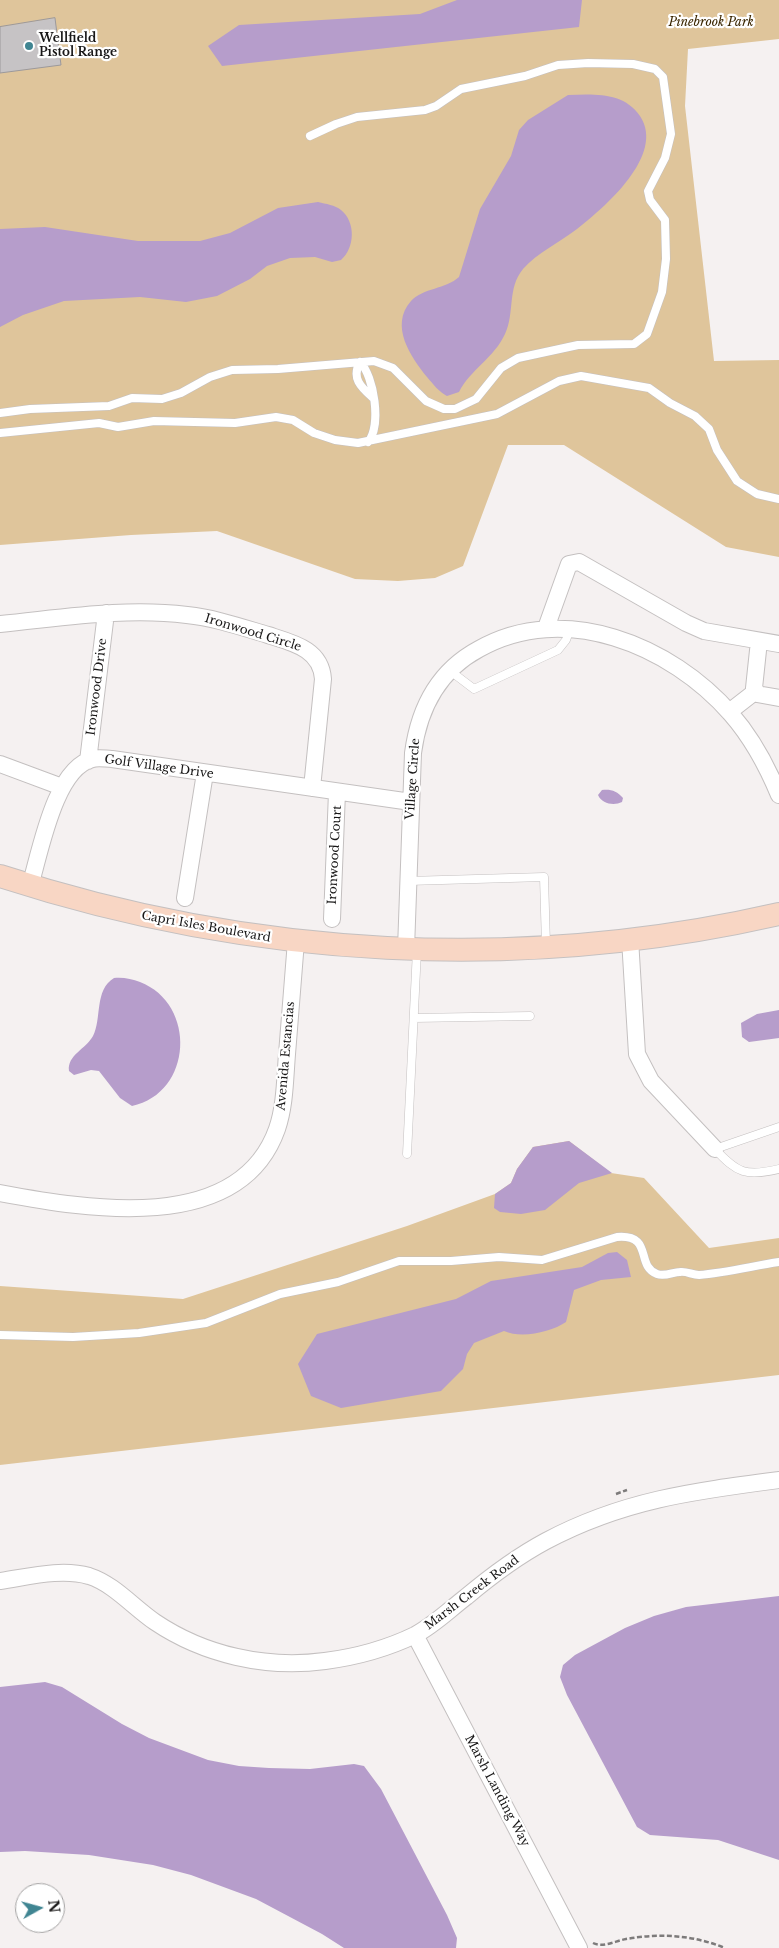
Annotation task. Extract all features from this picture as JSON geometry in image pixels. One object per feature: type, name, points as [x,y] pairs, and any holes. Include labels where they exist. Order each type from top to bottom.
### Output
[{"type":"street","points":[[546,628],[569,564],[579,562],[686,623],[704,630],[779,644]]},
{"type":"street","name":"Ironwood Circle","points":[[0,624],[106,613],[155,612],[208,618],[279,639],[313,654],[320,663],[323,679],[312,788]]},
{"type":"street","name":"Ironwood Drive","points":[[88,760],[106,613]]},
{"type":"street","name":"Village Circle","points":[[412,949],[408,880],[412,753],[418,724],[431,694],[449,670],[470,654],[493,641],[521,632],[546,628],[570,628],[602,633],[644,649],[688,675],[729,712],[746,732],[764,761],[779,795]]},
{"type":"street","points":[[759,641],[754,688],[758,694],[779,698]]},
{"type":"street","points":[[729,712],[756,691]]},
{"type":"street","name":"Golf Village Drive","points":[[30,886],[62,787],[72,772],[88,760],[112,759],[312,788]]},
{"type":"street","points":[[0,764],[62,787]]},
{"type":"street","points":[[185,898],[205,773]]},
{"type":"street","points":[[312,788],[411,802]]},
{"type":"street","name":"Ironwood Court","points":[[332,919],[338,792]]},
{"type":"street","name":"Capri Isles Boulevard","points":[[0,876],[143,917],[221,931],[296,941],[412,949],[546,947],[630,940],[713,928],[779,914]]},
{"type":"street","points":[[630,940],[635,1044],[643,1070],[715,1149]]},
{"type":"street","name":"Avenida Estancias","points":[[0,1193],[80,1206],[132,1208],[206,1197],[240,1180],[261,1159],[274,1137],[280,1118],[296,941]]},
{"type":"street","name":"Marsh Creek Road","points":[[0,1581],[65,1573],[87,1576],[104,1582],[154,1621],[190,1641],[226,1654],[263,1662],[293,1664],[347,1658],[371,1652],[415,1635],[514,1561],[544,1542],[597,1517],[674,1494],[779,1480]]},
{"type":"street","name":"Marsh Landing Way","points":[[415,1635],[584,1943]]},
{"type":"lane","points":[[0,413],[109,406],[132,398],[162,399],[182,393],[210,377],[232,370],[284,369],[374,361],[388,365],[426,401],[437,407],[455,409],[476,398],[502,368],[518,358],[578,345],[634,344],[645,337],[662,292],[665,272],[666,220],[650,200],[648,191],[665,158],[671,134],[664,77],[655,69],[642,65],[588,63],[558,65],[525,76],[460,89],[436,106],[425,110],[357,117],[330,126],[310,136]]},
{"type":"lane","points":[[360,362],[369,376],[375,424],[368,442]]},
{"type":"lane","points":[[360,362],[356,370],[357,379],[372,397]]},
{"type":"lane","points":[[0,433],[99,423],[118,427],[154,421],[235,423],[276,417],[293,420],[314,433],[335,440],[368,442],[497,414],[559,381],[580,376],[649,388],[670,403],[695,416],[709,429],[721,456],[737,481],[757,494],[779,499]]},
{"type":"lane","points":[[449,670],[474,689],[558,650],[566,640],[570,628]]},
{"type":"lane","points":[[408,880],[544,878],[546,947]]},
{"type":"lane","points":[[407,1154],[414,1018],[412,949]]},
{"type":"lane","points":[[414,1018],[530,1016]]},
{"type":"lane","points":[[779,1127],[715,1149],[732,1167],[743,1171],[755,1173],[779,1169]]},
{"type":"lane","points":[[0,1335],[73,1338],[139,1333],[197,1325],[232,1314],[280,1294],[338,1282],[399,1261],[451,1261],[499,1257],[542,1260],[622,1236],[636,1240],[642,1248],[647,1266],[653,1272],[661,1275],[681,1271],[695,1275],[706,1274],[779,1262]]},
{"type":"path","points":[[615,1494],[633,1489]]},
{"type":"path","points":[[584,1943],[592,1942],[600,1946],[639,1937],[674,1936],[698,1939],[725,1948]]},
{"type":"green space","name":"Pinebrook Park","points":[[0,0],[779,0],[779,39],[688,49],[685,106],[714,361],[779,360],[779,557],[726,547],[564,445],[508,445],[463,566],[435,578],[398,581],[355,579],[217,531],[131,535],[0,545]]},
{"type":"green space","points":[[569,1141],[611,1173],[644,1178],[709,1248],[779,1238],[779,1375],[0,1465],[0,1286],[183,1299],[407,1226],[495,1194],[511,1183],[517,1169],[533,1147]]},
{"type":"shaded area","points":[[457,0],[582,0],[579,27],[222,66],[208,46],[239,25],[420,14]]},
{"type":"shaded area","points":[[568,95],[608,96],[626,102],[633,108],[640,116],[646,131],[645,147],[639,163],[616,194],[602,208],[523,269],[515,284],[510,318],[505,334],[495,350],[469,377],[459,392],[447,396],[427,377],[409,351],[402,331],[405,311],[411,301],[422,293],[448,284],[459,277],[480,209],[511,156],[519,130],[528,120]]},
{"type":"shaded area","points":[[318,202],[339,208],[349,221],[352,235],[351,242],[346,255],[341,260],[332,262],[315,257],[290,258],[267,266],[250,279],[217,296],[186,302],[140,297],[64,301],[23,315],[0,327],[0,229],[45,227],[138,241],[200,241],[230,233],[278,208]]},
{"type":"shaded area","points":[[602,790],[616,792],[623,798],[622,802],[612,804],[605,802],[598,795]]},
{"type":"shaded area","points":[[114,978],[124,978],[140,982],[159,993],[171,1009],[179,1027],[180,1047],[176,1067],[167,1084],[152,1098],[132,1106],[120,1098],[99,1071],[91,1070],[74,1075],[69,1071],[69,1065],[74,1056],[93,1036],[96,1029],[101,997],[108,983]]},
{"type":"shaded area","points":[[779,1010],[779,1038],[749,1042],[742,1037],[741,1023],[757,1014]]},
{"type":"shaded area","points":[[569,1141],[612,1173],[579,1183],[545,1210],[521,1214],[500,1212],[494,1208],[495,1194],[511,1183],[517,1169],[533,1147]]},
{"type":"shaded area","points":[[617,1252],[627,1260],[631,1277],[601,1280],[574,1290],[566,1322],[553,1329],[528,1334],[504,1331],[474,1343],[467,1354],[463,1369],[441,1391],[341,1408],[311,1396],[298,1364],[317,1334],[456,1299],[491,1281],[582,1267],[608,1253]]},
{"type":"shaded area","points":[[779,1596],[779,1860],[718,1840],[650,1835],[637,1827],[567,1695],[560,1677],[563,1665],[575,1655],[625,1628],[654,1616],[686,1607]]},
{"type":"shaded area","points":[[45,1682],[62,1687],[122,1724],[149,1738],[208,1760],[239,1766],[269,1768],[310,1769],[354,1764],[364,1766],[381,1789],[447,1915],[457,1938],[456,1948],[344,1948],[322,1934],[256,1899],[191,1875],[153,1865],[89,1855],[25,1851],[0,1852],[0,1687]]},
{"type":"building","name":"Wellfield Pistol Range","points":[[55,18],[61,65],[0,73],[0,27]]},
{"type":"place","name":"Wellfield Pistol Range","points":[[29,46]]}]
